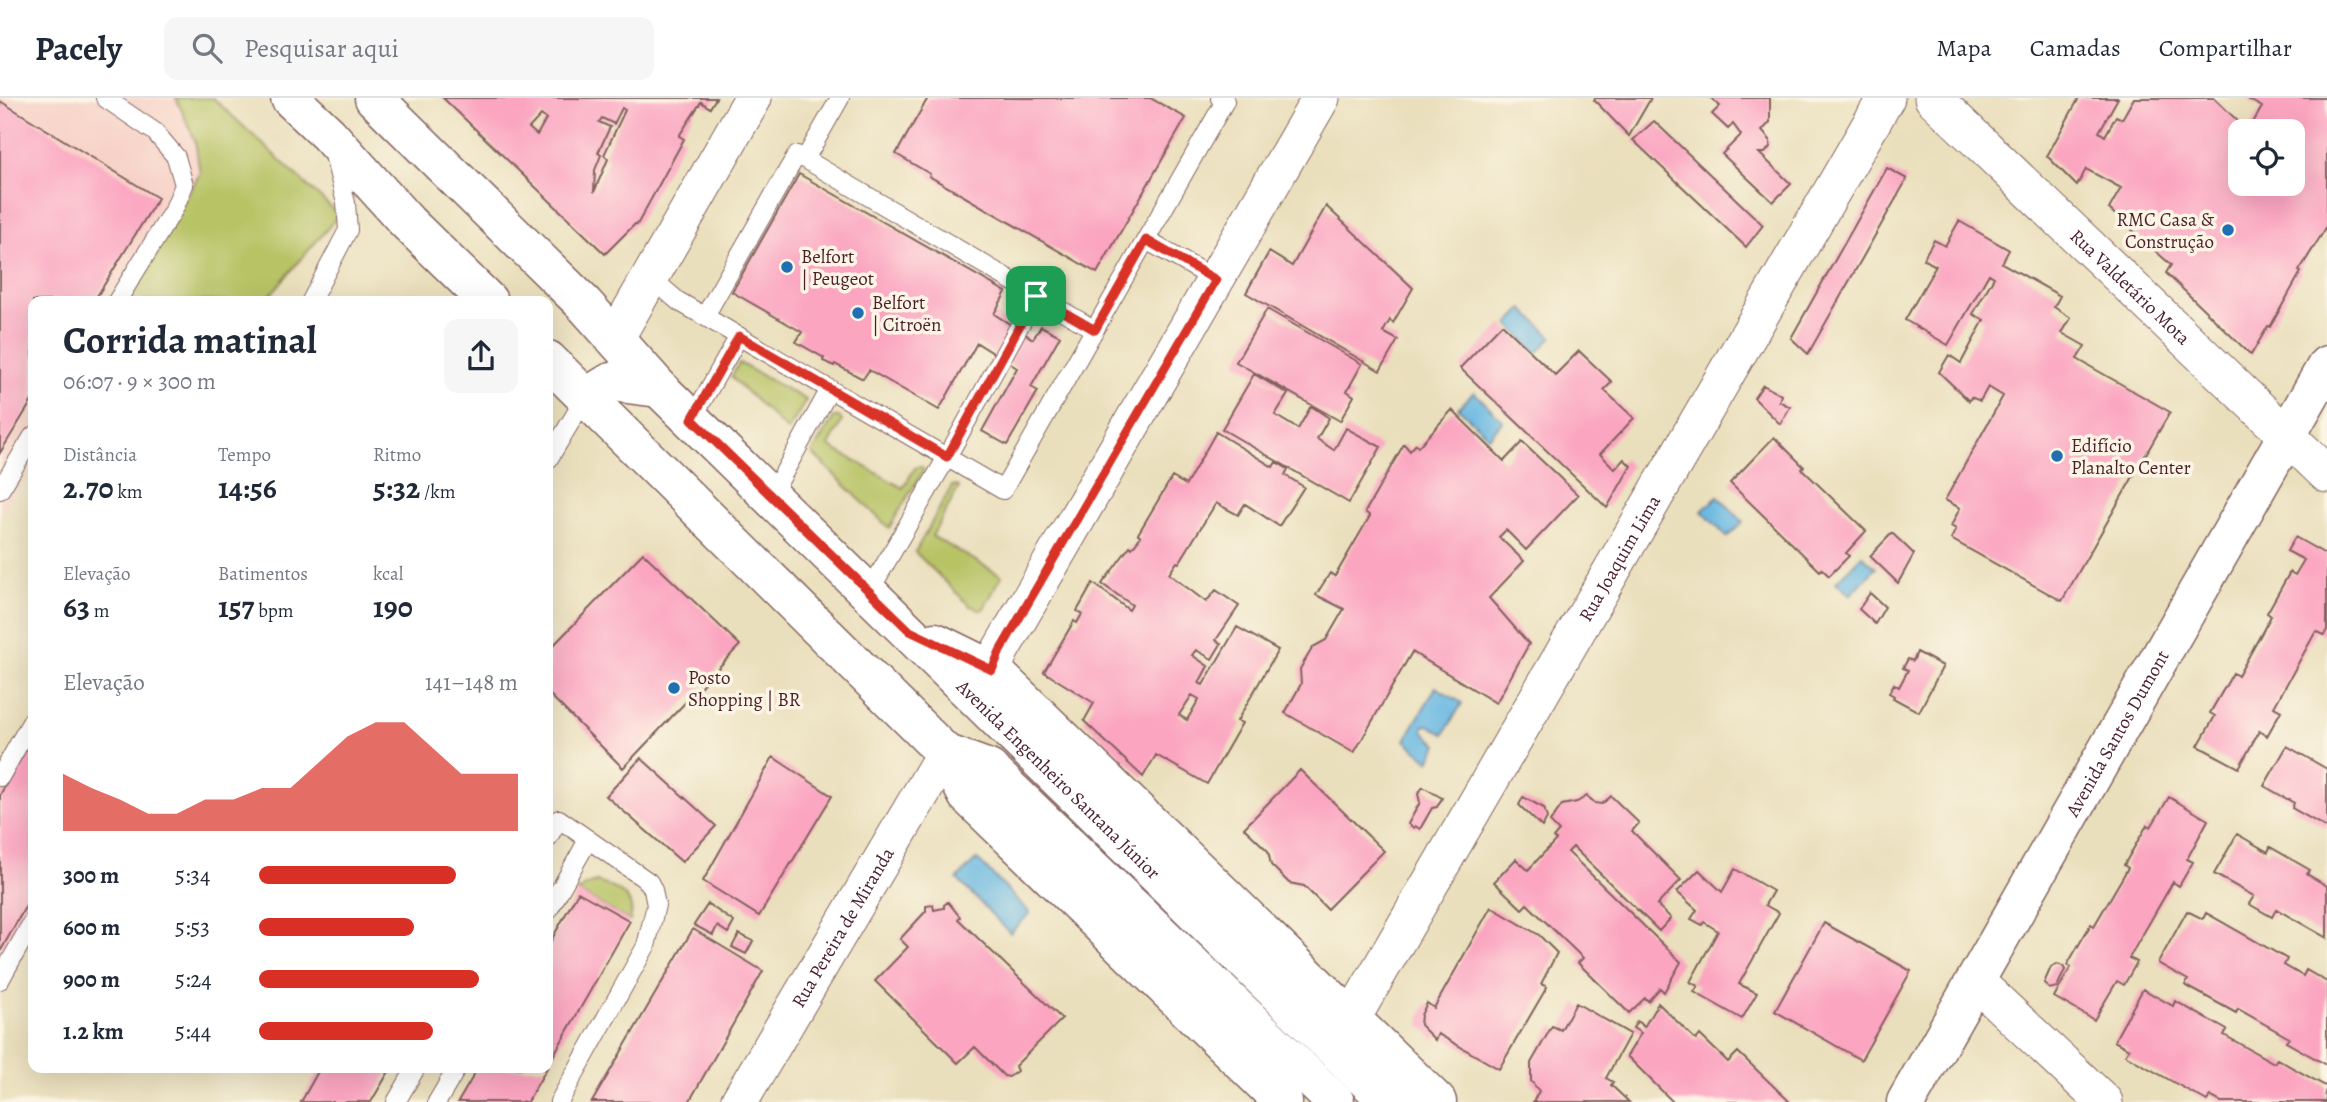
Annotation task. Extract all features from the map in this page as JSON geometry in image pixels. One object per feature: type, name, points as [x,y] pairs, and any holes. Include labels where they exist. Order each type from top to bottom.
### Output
[{"type":"main road","points":[[290,98],[328,134],[407,222],[483,296]]},
{"type":"main road","name":"Avenida Engenheiro Santana Júnior","points":[[374,98],[584,303],[659,388],[1390,1102]]},
{"type":"main road","name":"Avenida Engenheiro Santana Júnior","points":[[553,365],[946,753],[989,769],[1335,1102]]},
{"type":"main road","name":"Avenida Santos Dumont","points":[[1906,1102],[2327,365]]},
{"type":"main road","points":[[584,398],[611,382],[659,388]]},
{"type":"main road","points":[[910,631],[992,670],[1437,1102]]},
{"type":"main road","points":[[946,753],[967,795],[1283,1102]]},
{"type":"street","points":[[615,337],[753,98]]},
{"type":"street","points":[[992,670],[1000,651],[1321,98]]},
{"type":"street","name":"Rua Joaquim Lima","points":[[1352,1018],[1886,98]]},
{"type":"street","name":"Rua Valdetário Mota","points":[[1933,98],[2327,474]]},
{"type":"street","name":"Rua Pereira de Miranda","points":[[739,1102],[946,753]]},
{"type":"street","points":[[1975,981],[2104,1102]]},
{"type":"lane","points":[[105,98],[155,132],[176,156],[184,186],[174,209],[120,296]]},
{"type":"lane","points":[[805,159],[840,98]]},
{"type":"lane","points":[[650,277],[678,300],[1003,490],[1225,101],[1220,98]]},
{"type":"lane","points":[[314,296],[348,230],[341,177],[328,134]]},
{"type":"lane","points":[[705,316],[797,155],[1095,330]]},
{"type":"lane","points":[[1146,240],[1216,280]]},
{"type":"lane","points":[[869,592],[1036,296]]},
{"type":"lane","points":[[692,419],[739,336]]},
{"type":"lane","points":[[771,496],[830,388]]},
{"type":"lane","points":[[553,451],[584,398]]},
{"type":"lane","points":[[0,490],[28,444]]},
{"type":"lane","points":[[0,777],[28,728]]},
{"type":"lane","points":[[553,829],[559,819],[649,882],[656,905],[654,923],[646,946],[559,1102]]},
{"type":"lane","points":[[553,902],[588,840]]},
{"type":"lane","points":[[0,981],[28,930]]},
{"type":"lane","points":[[396,1102],[413,1073]]},
{"type":"lane","points":[[437,1102],[454,1073]]},
{"type":"shaded area","points":[[0,98],[213,98],[200,173],[130,296],[28,296],[28,470],[0,516]]},
{"type":"green space","points":[[176,98],[213,98],[339,215],[269,296],[130,296],[200,173],[195,140]]},
{"type":"green space","points":[[739,363],[806,400],[788,431],[731,377]]},
{"type":"green space","points":[[834,417],[839,417],[842,421],[829,446],[903,488],[915,468],[923,468],[889,528],[812,453]]},
{"type":"green space","points":[[952,486],[959,488],[932,536],[1002,576],[981,610],[970,606],[915,552]]},
{"type":"green space","points":[[597,882],[624,895],[631,906],[630,921],[578,892]]},
{"type":"water","points":[[1523,309],[1552,337],[1537,353],[1508,324]]},
{"type":"water","points":[[1474,392],[1503,421],[1489,437],[1458,408]]},
{"type":"water","points":[[1718,496],[1743,522],[1727,537],[1702,511]]},
{"type":"water","points":[[1862,555],[1876,568],[1850,595],[1836,582]]},
{"type":"water","points":[[1436,687],[1462,703],[1444,734],[1428,725],[1423,726],[1423,731],[1438,745],[1429,761],[1405,740]]},
{"type":"water","points":[[977,859],[1030,913],[1010,933],[957,879]]},
{"type":"building","points":[[443,98],[716,98],[710,108],[701,102],[679,136],[684,139],[637,225],[605,254]],"holes":[[[622,108],[625,110],[604,155],[608,159],[594,192],[595,170],[601,155],[598,153],[610,127],[599,122],[602,118],[614,124]],[[541,115],[546,119],[537,135],[529,128]]]},
{"type":"building","points":[[928,98],[1150,98],[1186,118],[1097,273],[929,176],[930,174],[896,154]]},
{"type":"building","points":[[1595,98],[1651,98],[1629,136]]},
{"type":"building","points":[[1711,98],[1770,98],[1770,122],[1762,131],[1770,140],[1770,147],[1765,153],[1759,153],[1791,184],[1773,202],[1722,154],[1741,135],[1733,124],[1728,129],[1712,114],[1720,106]]},
{"type":"building","name":"RMC Casa & Construção","points":[[2079,98],[2118,98],[2099,132],[2105,136],[2116,116],[2122,119],[2134,98],[2214,98],[2236,119],[2228,119],[2228,196],[2305,196],[2305,119],[2255,119],[2262,107],[2246,98],[2327,98],[2327,226],[2299,271],[2301,272],[2270,327],[2268,326],[2251,355],[2166,273],[2171,265],[2109,209],[2121,188],[2086,169],[2077,186],[2047,156]]},
{"type":"building","points":[[0,101],[158,198],[97,296],[28,296],[28,407],[0,453]]},
{"type":"building","points":[[1654,121],[1763,225],[1746,247],[1633,140]]},
{"type":"building","points":[[1887,168],[1907,179],[1808,354],[1791,338]]},
{"type":"building","points":[[799,174],[1006,292],[994,314],[1033,339],[1041,326],[1060,336],[1031,387],[1038,391],[1007,445],[982,431],[1017,368],[977,343],[939,410],[869,370],[863,379],[835,364],[834,366],[823,361],[824,358],[796,342],[802,332],[732,292]]},
{"type":"building","points":[[1326,206],[1413,288],[1393,323],[1390,320],[1383,332],[1398,340],[1380,371],[1246,293],[1269,252],[1292,266]]},
{"type":"building","name":"Edifício Planalto Center","points":[[1959,221],[2009,250],[2002,263],[2060,296],[2054,307],[2071,318],[2062,333],[2085,346],[2077,359],[2170,412],[2062,601],[1951,539],[1956,529],[1951,526],[1960,508],[1945,500],[2003,396],[1988,387],[1980,401],[1971,397],[1969,401],[1939,372],[1949,355],[1961,363],[1984,320],[1973,314],[1994,277],[1989,274],[1948,345],[1905,320],[1936,266],[1923,259],[1934,240],[1945,246]]},
{"type":"building","points":[[1267,309],[1362,364],[1347,391],[1354,396],[1340,421],[1236,362]]},
{"type":"building","points":[[1502,324],[1555,375],[1579,351],[1612,382],[1604,390],[1634,418],[1600,454],[1615,469],[1624,459],[1631,466],[1607,508],[1460,368]]},
{"type":"building","points":[[1254,374],[1288,394],[1275,415],[1298,429],[1311,406],[1329,418],[1317,439],[1334,450],[1346,428],[1381,447],[1349,503],[1222,429]]},
{"type":"building","points":[[1763,385],[1781,395],[1779,401],[1790,407],[1780,424],[1754,398]]},
{"type":"building","points":[[1452,410],[1504,461],[1522,442],[1578,495],[1526,550],[1506,530],[1499,537],[1524,561],[1489,598],[1529,644],[1496,703],[1412,652],[1354,753],[1285,713],[1301,684],[1300,669],[1313,647],[1326,640],[1344,609],[1316,595],[1330,573],[1335,576],[1370,516],[1365,512],[1404,444],[1410,451],[1416,444],[1418,447]]},
{"type":"building","points":[[1216,432],[1273,467],[1276,462],[1288,469],[1285,475],[1304,487],[1279,526],[1245,504],[1238,515],[1216,503],[1179,563],[1177,562],[1169,574],[1206,602],[1216,590],[1239,606],[1216,640],[1221,644],[1212,659],[1196,650],[1192,655],[1208,666],[1199,683],[1203,685],[1237,627],[1278,650],[1237,721],[1242,723],[1207,784],[1156,755],[1143,777],[1084,721],[1094,703],[1044,672],[1074,621],[1077,623],[1082,614],[1077,611],[1093,583],[1129,610],[1132,605],[1102,584],[1130,546],[1132,548],[1141,536],[1138,534],[1172,477],[1186,485]],"holes":[[[1192,695],[1199,699],[1187,720],[1179,715]]]},
{"type":"building","points":[[1774,437],[1804,467],[1802,469],[1866,531],[1846,553],[1849,556],[1829,576],[1822,569],[1820,571],[1730,483]]},
{"type":"building","points":[[1892,533],[1914,554],[1898,583],[1870,556]]},
{"type":"building","points":[[2295,537],[2327,555],[2327,630],[2324,635],[2316,631],[2274,707],[2281,711],[2267,736],[2259,731],[2239,768],[2198,746],[2215,716],[2210,713],[2233,673],[2238,676],[2271,616],[2267,613],[2290,572],[2295,575],[2304,560],[2287,551]]},
{"type":"building","points":[[643,553],[740,645],[623,768],[553,698],[553,646]]},
{"type":"building","points":[[1870,593],[1885,607],[1875,624],[1859,609]]},
{"type":"building","points":[[1917,652],[1943,666],[1919,712],[1889,693],[1894,684],[1899,687],[1908,670],[1903,668],[1908,659],[1913,661]]},
{"type":"building","points":[[28,746],[28,902],[0,952],[0,795]]},
{"type":"building","points":[[2287,746],[2327,769],[2327,828],[2292,808],[2294,803],[2264,786]]},
{"type":"building","points":[[773,757],[832,796],[759,916],[703,881]]},
{"type":"building","points":[[641,758],[716,826],[682,862],[606,796]]},
{"type":"building","points":[[1300,770],[1384,851],[1327,909],[1304,886],[1289,883],[1271,865],[1268,851],[1244,828]]},
{"type":"building","points":[[1423,787],[1442,798],[1437,807],[1432,808],[1420,829],[1408,824],[1420,802],[1418,794]]},
{"type":"building","points":[[1587,796],[1595,803],[1602,804],[1611,796],[1639,823],[1632,831],[1681,880],[1657,905],[1671,918],[1659,931],[1573,847],[1568,852],[1681,962],[1664,992],[1660,988],[1648,1001],[1645,998],[1629,1013],[1578,963],[1583,958],[1527,904],[1522,909],[1494,882],[1516,859],[1528,870],[1556,840],[1553,838],[1559,831],[1550,822],[1562,805],[1577,802]]},
{"type":"building","points":[[1523,797],[1544,808],[1547,818],[1542,827],[1519,805]]},
{"type":"building","points":[[2169,797],[2208,820],[2187,859],[2193,862],[2179,886],[2173,882],[2129,958],[2137,962],[2124,985],[2117,981],[2094,1020],[2054,997],[2071,967],[2067,965],[2128,868],[2124,865],[2147,825],[2151,827]]},
{"type":"building","points":[[2237,834],[2268,852],[2270,847],[2310,870],[2307,874],[2327,886],[2327,938],[2276,909],[2272,917],[2249,904],[2254,896],[2214,874]]},
{"type":"building","points":[[1735,869],[1773,891],[1765,905],[1779,913],[1739,984],[1757,993],[1742,1019],[1694,992],[1698,986],[1690,982],[1718,931],[1704,922],[1702,925],[1691,919],[1697,910],[1677,892],[1699,870],[1722,892]]},
{"type":"building","points":[[578,892],[630,921],[553,1056],[553,937]]},
{"type":"building","points":[[948,902],[960,917],[958,919],[1062,1019],[1015,1066],[1017,1071],[1009,1077],[1004,1076],[975,1047],[958,1063],[875,981],[908,947],[900,939],[926,911],[926,906],[933,905],[934,910],[944,908]]},
{"type":"building","points":[[708,904],[734,922],[728,933],[717,926],[713,935],[694,925]]},
{"type":"building","points":[[1491,907],[1539,935],[1557,953],[1541,984],[1547,987],[1499,1069],[1438,1034],[1435,1040],[1420,1025],[1427,1003],[1434,1008]]},
{"type":"building","points":[[2187,911],[2203,919],[2206,913],[2287,959],[2284,965],[2303,976],[2306,970],[2327,982],[2327,1065],[2286,1042],[2289,1038],[2238,1009],[2236,1013],[2185,985],[2188,980],[2158,963]]},
{"type":"building","points":[[1824,923],[1911,971],[1861,1060],[1775,1011]]},
{"type":"building","points":[[693,929],[763,971],[689,1102],[592,1102]]},
{"type":"building","points":[[739,934],[753,941],[746,954],[732,947]]},
{"type":"building","points":[[2057,964],[2065,970],[2057,987],[2049,989],[2044,983],[2051,967]]},
{"type":"building","points":[[2143,989],[2173,1006],[2175,1001],[2227,1030],[2224,1035],[2274,1063],[2277,1059],[2327,1087],[2327,1102],[2221,1102],[2210,1096],[2207,1101],[2125,1055],[2129,1049],[2114,1041]]},
{"type":"building","points":[[1576,1003],[1630,1034],[1606,1078],[1613,1082],[1611,1085],[1629,1102],[1533,1102],[1539,1091],[1531,1081],[1531,1063],[1552,1026],[1561,1030]]},
{"type":"building","points":[[1658,1003],[1696,1040],[1700,1035],[1728,1062],[1738,1052],[1790,1102],[1673,1102],[1627,1056],[1641,1033],[1633,1028],[1637,1021],[1644,1027]]},
{"type":"building","points":[[317,1073],[388,1073],[371,1102],[301,1102]]},
{"type":"building","points":[[475,1073],[544,1073],[527,1102],[458,1102]]},
{"type":"place","name":"RMC Casa & Construção","points":[[2228,230]]},
{"type":"place","name":"Belfort | Peugeot","points":[[787,267]]},
{"type":"place","name":"Belfort | Citroën","points":[[858,313]]},
{"type":"place","name":"Edifício Planalto Center","points":[[2057,456]]},
{"type":"place","name":"Posto Shopping | BR","points":[[674,688]]},
{"type":"route","points":[[1146,240],[1216,280],[1000,651],[992,670],[910,631],[692,419],[739,336],[947,457],[1036,296],[1095,330],[1146,240]]}]
